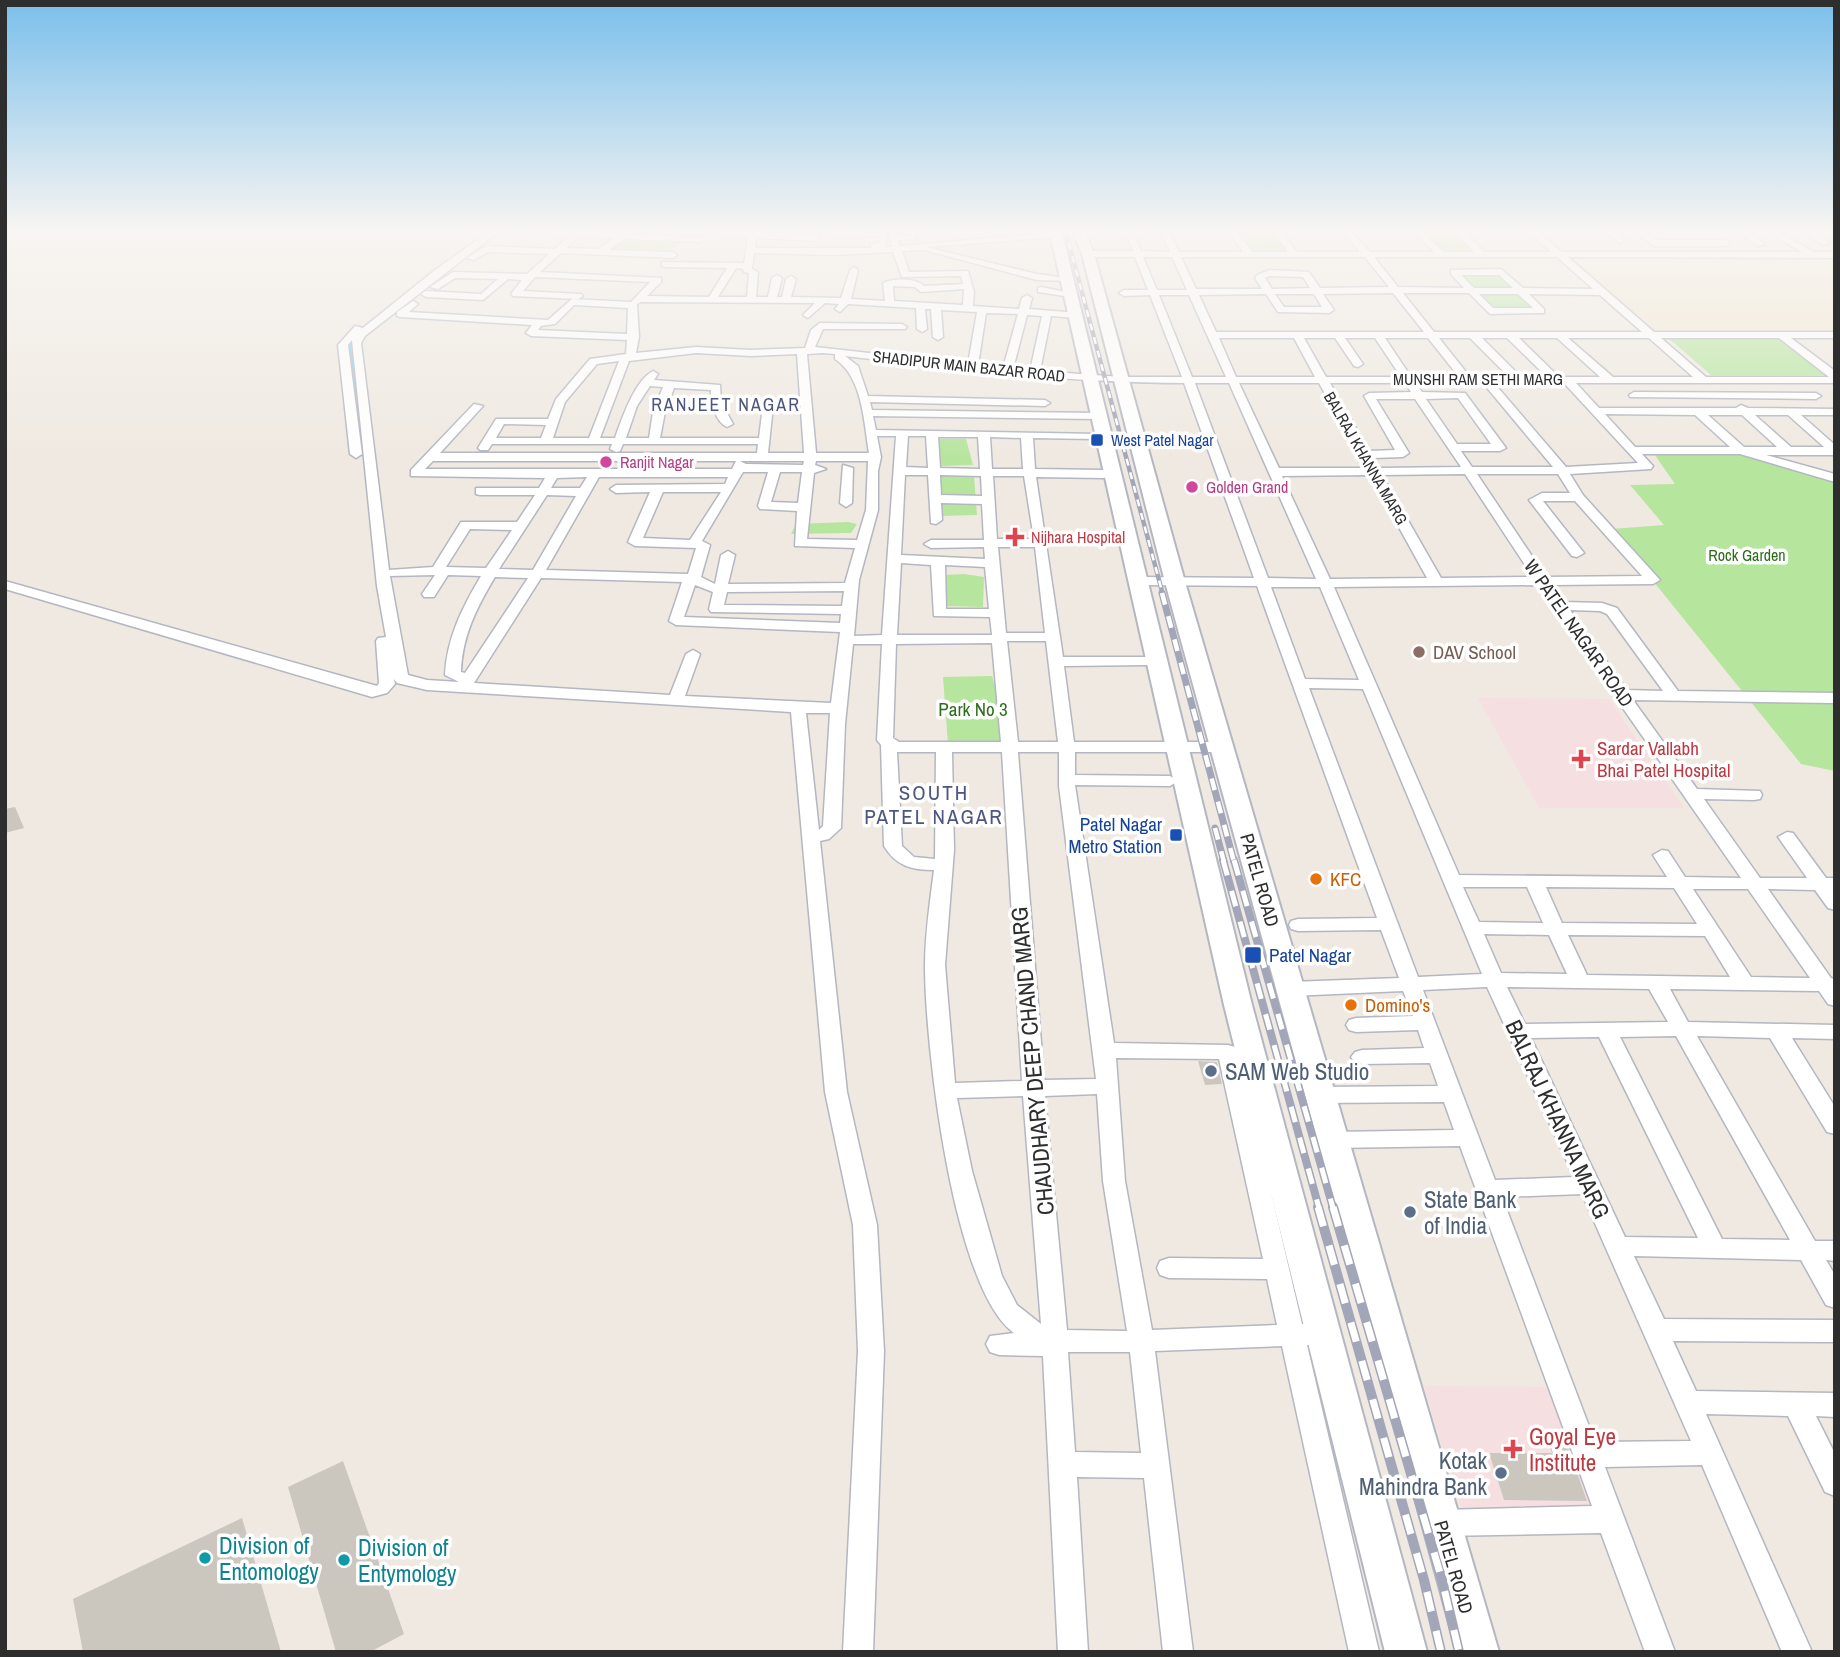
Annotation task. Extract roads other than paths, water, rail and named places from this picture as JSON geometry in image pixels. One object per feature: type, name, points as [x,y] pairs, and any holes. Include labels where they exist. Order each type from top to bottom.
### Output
[{"type":"main road","points":[[1074,306],[1091,378],[1097,418],[1140,582],[1238,1005],[1406,1652]]},
{"type":"main road","name":"PATEL ROAD","points":[[1103,306],[1175,582],[1478,1652]]},
{"type":"street","points":[[5,585],[372,692],[386,688],[367,507],[358,466],[343,345],[352,333],[388,306]]},
{"type":"street","points":[[396,306],[361,334],[356,343],[384,586],[402,680],[797,708],[839,708]]},
{"type":"street","points":[[410,306],[400,314],[552,322],[568,306]]},
{"type":"street","points":[[593,441],[628,359],[634,337],[637,306]]},
{"type":"street","points":[[784,312],[787,306]]},
{"type":"street","points":[[808,315],[813,306]]},
{"type":"street","points":[[828,326],[842,306]]},
{"type":"street","points":[[868,323],[870,306]]},
{"type":"street","points":[[920,306],[922,329]]},
{"type":"street","points":[[936,306],[938,337]]},
{"type":"street","points":[[946,306],[1076,315]]},
{"type":"street","points":[[1007,372],[1025,306]]},
{"type":"street","points":[[1159,306],[1189,380],[1660,1652]]},
{"type":"street","name":"BALRAJ KHANNA MARG","points":[[1201,306],[1325,583],[1494,980],[1656,1330],[1797,1652]]},
{"type":"street","points":[[1279,306],[1282,311],[1328,311],[1328,306]]},
{"type":"street","points":[[1407,306],[1466,379]]},
{"type":"street","points":[[1485,306],[1490,312],[1541,311],[1536,306]]},
{"type":"street","points":[[1619,306],[1788,451]]},
{"type":"street","points":[[973,366],[985,309]]},
{"type":"street","points":[[1034,374],[1046,313]]},
{"type":"street","points":[[539,322],[531,333],[634,337]]},
{"type":"street","points":[[863,548],[800,543],[810,463],[805,354],[817,328],[902,327]]},
{"type":"street","name":"BALRAJ KHANNA MARG","points":[[1296,333],[1437,583]]},
{"type":"street","points":[[1336,333],[1358,363]]},
{"type":"street","name":"W PATEL NAGAR ROAD","points":[[1377,333],[1559,606],[1831,990]]},
{"type":"street","points":[[1472,334],[1517,379]]},
{"type":"street","points":[[1276,472],[1562,470],[1647,466],[1598,411],[1509,334]]},
{"type":"street","points":[[1558,334],[1651,411]]},
{"type":"street","points":[[1214,335],[1835,335]]},
{"type":"street","points":[[1781,335],[1835,378]]},
{"type":"street","points":[[695,337],[699,344],[696,350]]},
{"type":"street","points":[[1795,345],[1835,346]]},
{"type":"street","name":"SHADIPUR MAIN BAZAR ROAD","points":[[553,422],[561,401],[595,360],[628,359],[696,350],[805,354],[842,352],[1007,372],[1121,380]]},
{"type":"street","points":[[810,837],[823,835],[832,828],[839,708],[851,587],[872,510],[874,462],[867,413],[853,366],[839,357],[842,352]]},
{"type":"street","points":[[763,363],[805,354]]},
{"type":"street","points":[[1821,366],[1835,366]]},
{"type":"street","name":"MUNSHI RAM SETHI MARG","points":[[1121,380],[1835,378]]},
{"type":"street","points":[[613,457],[632,406],[650,379],[670,384],[716,387],[716,402],[727,424]]},
{"type":"street","points":[[1140,582],[1437,583],[1653,580],[1578,497],[1562,470],[1485,379]]},
{"type":"street","points":[[1797,380],[1835,411]]},
{"type":"street","points":[[654,441],[659,412],[670,384]]},
{"type":"street","points":[[1364,455],[1403,453],[1369,396],[1461,395],[1500,448],[1451,447]]},
{"type":"street","points":[[1634,395],[1816,396]]},
{"type":"street","points":[[864,399],[1097,418]]},
{"type":"street","points":[[478,406],[415,473],[595,473],[739,466],[762,457],[847,468],[874,462]]},
{"type":"street","points":[[762,457],[768,406]]},
{"type":"street","points":[[1598,411],[1835,411]]},
{"type":"street","points":[[1697,411],[1741,451],[1835,478]]},
{"type":"street","points":[[1791,412],[1835,451]]},
{"type":"street","points":[[867,413],[1097,418]]},
{"type":"street","points":[[870,433],[1027,435],[1097,418]]},
{"type":"street","points":[[478,458],[500,421],[553,422],[546,441]]},
{"type":"street","points":[[902,433],[889,640],[886,740],[889,745],[893,846],[897,855],[906,861],[944,864]]},
{"type":"street","points":[[932,433],[936,471],[936,520]]},
{"type":"street","name":"CHAUDHARY DEEP CHAND MARG","points":[[984,434],[992,563],[1010,748],[1033,1088],[1055,1342],[1073,1652]]},
{"type":"street","points":[[1027,435],[1028,472],[1041,544],[1067,747],[1067,780],[1105,1050],[1114,1181],[1141,1341],[1178,1652]]},
{"type":"street","points":[[489,440],[764,441]]},
{"type":"street","points":[[1632,450],[1835,451]]},
{"type":"street","points":[[430,457],[613,457],[775,470],[810,463],[874,462],[901,469],[936,471],[1104,474]]},
{"type":"street","points":[[695,544],[739,466]]},
{"type":"street","points":[[846,503],[847,468]]},
{"type":"street","points":[[775,470],[764,506],[803,507]]},
{"type":"street","points":[[467,683],[537,575],[595,473]]},
{"type":"street","points":[[509,491],[521,474]]},
{"type":"street","points":[[467,683],[453,675],[453,647],[460,624],[553,474]]},
{"type":"street","points":[[658,488],[651,510],[635,542],[703,545],[676,621],[847,634],[889,640],[1053,637]]},
{"type":"street","points":[[616,489],[729,488]]},
{"type":"street","points":[[480,491],[586,492]]},
{"type":"street","points":[[1577,553],[1535,500],[1542,497],[1578,497]]},
{"type":"street","points":[[936,499],[989,500]]},
{"type":"street","points":[[429,594],[467,525],[522,526]]},
{"type":"street","points":[[997,612],[939,613],[931,540],[1041,544]]},
{"type":"street","points":[[801,551],[863,548]]},
{"type":"street","points":[[728,555],[716,609],[849,610]]},
{"type":"street","points":[[894,559],[992,563]]},
{"type":"street","points":[[393,573],[441,571],[692,578],[705,586],[719,588],[851,587]]},
{"type":"street","points":[[1559,606],[1602,607],[1612,611],[1674,696]]},
{"type":"street","points":[[676,700],[693,654]]},
{"type":"street","points":[[1056,662],[1147,662]]},
{"type":"street","points":[[1299,683],[1368,685]]},
{"type":"street","points":[[1623,695],[1835,698]]},
{"type":"street","points":[[797,708],[835,1092],[865,1225],[872,1351],[858,1652]]},
{"type":"street","points":[[889,745],[1010,748],[1178,745],[1222,747]]},
{"type":"street","points":[[944,747],[944,864],[937,908],[935,964],[937,1021],[946,1091],[969,1208],[992,1283],[1007,1311],[1027,1330],[1055,1342]]},
{"type":"street","points":[[1067,780],[1170,782]]},
{"type":"street","points":[[1691,794],[1754,795]]},
{"type":"street","points":[[1787,837],[1827,884],[1835,904]]},
{"type":"street","points":[[1662,855],[1745,984]]},
{"type":"street","points":[[1453,881],[1827,884]]},
{"type":"street","points":[[1534,882],[1580,981]]},
{"type":"street","points":[[1298,925],[1390,924]]},
{"type":"street","points":[[1473,928],[1710,930]]},
{"type":"street","points":[[1291,989],[1494,980],[1745,984],[1831,990]]},
{"type":"street","points":[[1656,983],[1835,1298]]},
{"type":"street","points":[[1356,1025],[1427,1023]]},
{"type":"street","points":[[1518,1031],[1681,1029],[1835,1032]]},
{"type":"street","points":[[1606,1030],[1716,1249]]},
{"type":"street","points":[[1776,1030],[1835,1126]]},
{"type":"street","points":[[1105,1050],[1228,1052],[1364,1652]]},
{"type":"street","points":[[1362,1056],[1439,1055]]},
{"type":"street","points":[[946,1091],[1107,1086]]},
{"type":"street","points":[[1320,1095],[1454,1094]]},
{"type":"street","points":[[1334,1140],[1470,1138]]},
{"type":"street","points":[[1489,1189],[1589,1185]]},
{"type":"street","points":[[1616,1246],[1835,1251]]},
{"type":"street","points":[[1169,1268],[1278,1269]]},
{"type":"street","points":[[1656,1330],[1835,1331]]},
{"type":"street","points":[[999,1344],[1324,1334]]},
{"type":"street","points":[[1687,1402],[1835,1405]]},
{"type":"street","points":[[1796,1404],[1835,1483]]},
{"type":"street","points":[[1587,1455],[1709,1452]]},
{"type":"street","points":[[1062,1464],[1156,1466]]},
{"type":"street","points":[[1441,1523],[1611,1519]]},
{"type":"waterway","points":[[355,337],[350,347],[364,458]]},
{"type":"railway","points":[[1086,306],[1163,595]]},
{"type":"railway","points":[[1162,593],[1234,862]]},
{"type":"railway","points":[[1215,828],[1224,862]]},
{"type":"railway","points":[[1223,860],[1319,1208]]},
{"type":"railway","points":[[1234,860],[1333,1208]]},
{"type":"railway","points":[[1318,1207],[1424,1580],[1441,1652]]},
{"type":"railway","points":[[1333,1207],[1442,1580],[1459,1652]]},
{"type":"place","name":"West Patel Nagar","points":[[1097,440]]},
{"type":"place","name":"Ranjit Nagar","points":[[606,462]]},
{"type":"place","name":"Golden Grand","points":[[1192,487]]},
{"type":"place","name":"Nijhara Hospital","points":[[1015,537]]},
{"type":"place","name":"DAV School","points":[[1419,652]]},
{"type":"place","name":"Sardar Vallabh Bhai Patel Hospital","points":[[1581,759]]},
{"type":"place","name":"Patel Nagar Metro Station","points":[[1176,835]]},
{"type":"place","name":"KFC","points":[[1316,879]]},
{"type":"place","name":"Patel Nagar","points":[[1253,955]]},
{"type":"place","name":"Domino's","points":[[1351,1005]]},
{"type":"place","name":"SAM Web Studio","points":[[1211,1071]]},
{"type":"place","name":"State Bank of India","points":[[1410,1212]]},
{"type":"place","name":"Goyal Eye Institute","points":[[1513,1449]]},
{"type":"place","name":"Kotak Mahindra Bank","points":[[1501,1473]]},
{"type":"place","name":"Division of Entomology","points":[[205,1558]]},
{"type":"place","name":"Division of Entymology","points":[[344,1560]]},
{"type":"district","name":"RANJEET NAGAR","points":[[726,404]]},
{"type":"district","name":"SOUTH PATEL NAGAR","points":[[934,804]]},
{"type":"park label","name":"Rock Garden","points":[[1747,555]]},
{"type":"park label","name":"Park No 3","points":[[973,709]]}]
